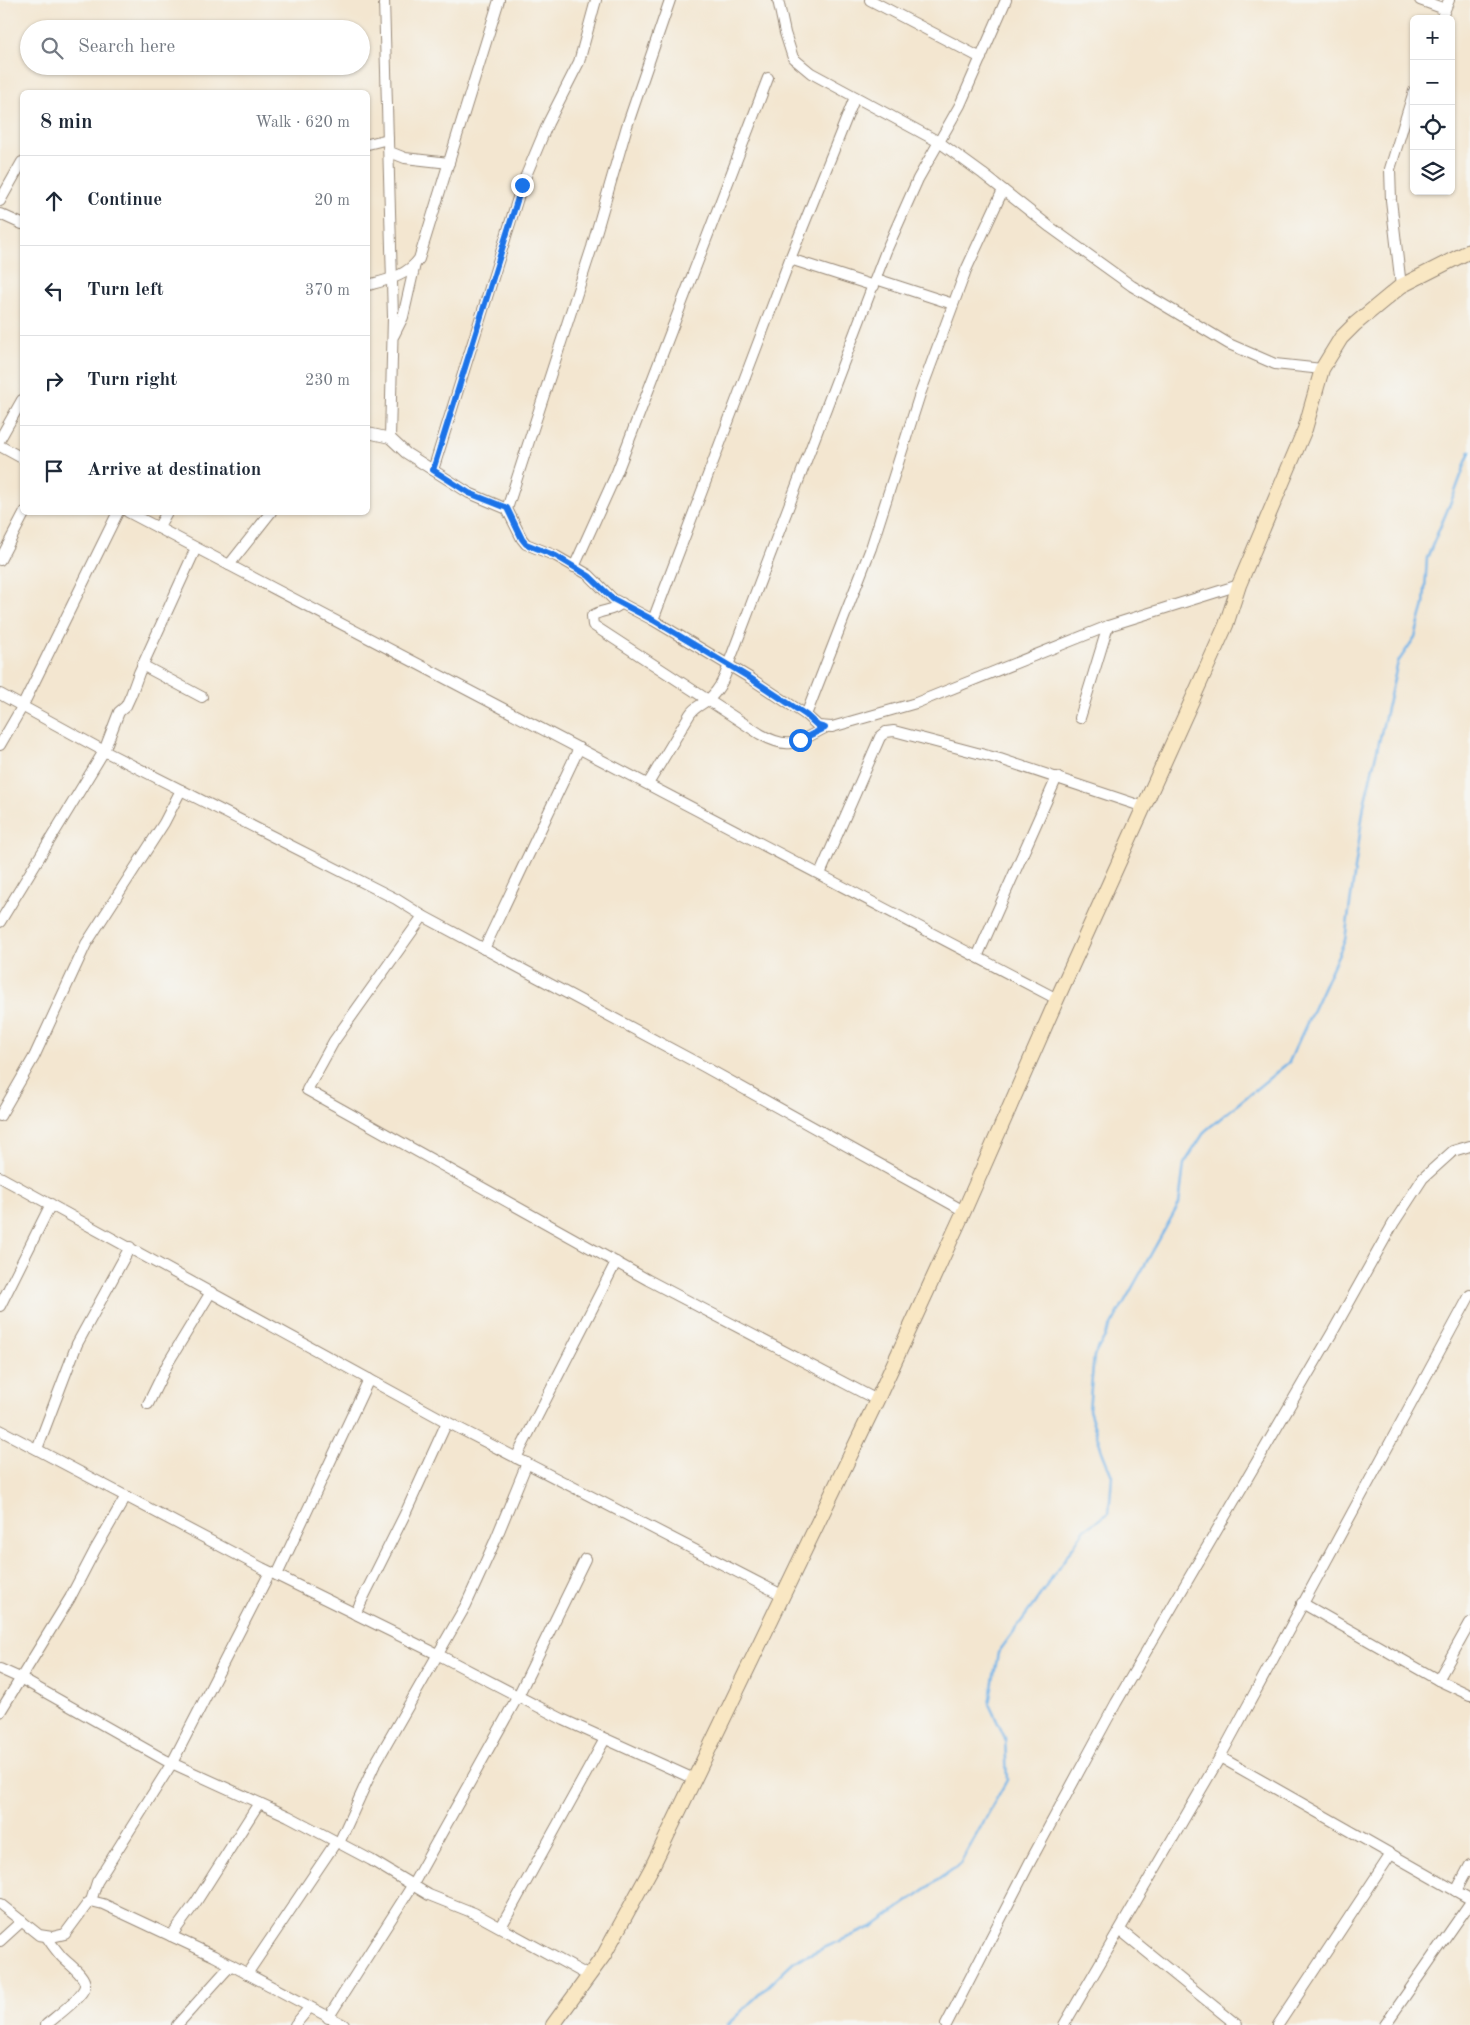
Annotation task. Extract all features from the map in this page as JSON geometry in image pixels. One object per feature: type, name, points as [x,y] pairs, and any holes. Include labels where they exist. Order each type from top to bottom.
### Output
[{"type":"street","points":[[384,0],[390,152],[393,338],[390,438]]},
{"type":"street","points":[[370,284],[392,278],[420,259],[499,0]]},
{"type":"street","points":[[433,470],[522,185],[548,124],[579,62],[596,0]]},
{"type":"street","points":[[507,508],[592,247],[627,126],[670,0]]},
{"type":"street","points":[[778,0],[793,58],[811,74],[939,142],[1050,227],[1132,286],[1228,344],[1275,364],[1322,369]]},
{"type":"street","points":[[870,0],[981,58]]},
{"type":"street","points":[[648,784],[690,714],[696,706],[707,701],[715,693],[725,678],[886,251],[918,179],[960,105],[1006,0]]},
{"type":"street","points":[[1420,0],[1445,9]]},
{"type":"street","points":[[574,567],[617,472],[768,78]]},
{"type":"street","points":[[653,620],[790,259],[855,97]]},
{"type":"street","points":[[1401,286],[1391,200],[1390,168],[1410,104]]},
{"type":"street","points":[[370,144],[388,139]]},
{"type":"street","points":[[390,152],[405,158],[449,163]]},
{"type":"street","points":[[0,201],[20,166]]},
{"type":"street","points":[[806,715],[871,548],[920,394],[953,304],[966,270],[1003,190]]},
{"type":"street","points":[[0,214],[20,223]]},
{"type":"street","points":[[553,2025],[604,1955],[652,1867],[877,1400],[964,1211],[1057,999],[1226,626],[1239,585],[1305,428],[1322,369],[1342,338],[1355,324],[1401,286],[1470,251]]},
{"type":"street","points":[[790,259],[953,304]]},
{"type":"street","points":[[393,338],[401,323],[415,264]]},
{"type":"street","points":[[0,439],[20,404]]},
{"type":"street","points":[[370,433],[390,438],[406,453],[469,493],[507,508],[526,544],[556,556],[589,576],[613,599],[653,620],[825,728]]},
{"type":"street","points":[[0,446],[20,457]]},
{"type":"street","points":[[0,560],[22,515]]},
{"type":"street","points":[[0,745],[22,707],[117,515]]},
{"type":"street","points":[[134,515],[1057,999]]},
{"type":"street","points":[[158,528],[165,515]]},
{"type":"street","points":[[229,565],[269,515]]},
{"type":"street","points":[[0,922],[104,751],[119,712],[126,706],[142,666],[196,548]]},
{"type":"street","points":[[622,603],[613,610],[597,612],[592,616],[592,625],[642,656],[707,701],[776,743],[788,744],[825,728],[916,703],[1108,626],[1239,585]]},
{"type":"street","points":[[1080,718],[1108,626]]},
{"type":"street","points":[[142,666],[202,697]]},
{"type":"street","points":[[0,694],[104,751],[396,899],[423,916],[703,1066],[964,1211]]},
{"type":"street","points":[[820,874],[880,737],[886,732],[894,731],[992,757],[1144,807]]},
{"type":"street","points":[[484,949],[579,748]]},
{"type":"street","points":[[977,956],[1057,777]]},
{"type":"street","points":[[0,1116],[34,1057],[86,944],[164,823],[181,790]]},
{"type":"street","points":[[423,916],[334,1040],[307,1090],[616,1262],[877,1400]]},
{"type":"street","points":[[946,2025],[1030,1862],[1116,1703],[1332,1333],[1393,1224],[1422,1178],[1453,1151],[1470,1146]]},
{"type":"street","points":[[0,1177],[447,1422],[782,1594]]},
{"type":"street","points":[[0,1306],[51,1204]]},
{"type":"street","points":[[37,1449],[77,1344],[130,1247]]},
{"type":"street","points":[[516,1458],[616,1262]]},
{"type":"street","points":[[148,1404],[172,1356],[211,1292]]},
{"type":"street","points":[[1064,2025],[1220,1757],[1470,1295]]},
{"type":"street","points":[[0,1904],[39,1935],[46,1937],[65,1934],[91,1901],[97,1882],[172,1763],[273,1573],[369,1379]]},
{"type":"street","points":[[356,1614],[447,1422]]},
{"type":"street","points":[[0,1430],[273,1573],[437,1654],[564,1720],[694,1779]]},
{"type":"street","points":[[247,1974],[337,1843],[374,1766],[466,1605],[495,1541],[526,1463]]},
{"type":"street","points":[[0,1712],[70,1598],[126,1496]]},
{"type":"street","points":[[328,2018],[412,1886],[518,1696],[585,1559]]},
{"type":"street","points":[[1302,1603],[1438,1680],[1470,1695]]},
{"type":"street","points":[[1438,1680],[1470,1623]]},
{"type":"street","points":[[0,1669],[20,1678],[172,1763],[260,1803],[337,1843],[412,1886],[501,1927],[589,1976]]},
{"type":"street","points":[[501,1927],[605,1739]]},
{"type":"street","points":[[1220,1757],[1456,1891],[1470,1901],[1385,2025]]},
{"type":"street","points":[[171,1936],[260,1803]]},
{"type":"street","points":[[1278,2025],[1391,1854]]},
{"type":"street","points":[[1456,1891],[1470,1865]]},
{"type":"street","points":[[91,1901],[103,1904],[231,1965],[344,2025]]},
{"type":"street","points":[[0,1941],[22,1921]]},
{"type":"street","points":[[1120,1930],[1237,2025]]},
{"type":"street","points":[[46,1937],[60,1956],[85,1983],[84,1988],[75,2000],[46,2025]]},
{"type":"street","points":[[177,2025],[231,1965]]},
{"type":"street","points":[[295,2025],[309,2008]]},
{"type":"waterway","points":[[727,2025],[794,1961],[874,1926],[960,1864],[1007,1780],[1005,1738],[989,1704],[998,1653],[1085,1529],[1109,1513],[1112,1476],[1089,1410],[1094,1356],[1179,1204],[1184,1164],[1205,1131],[1289,1062],[1345,940],[1364,805],[1398,662],[1415,637],[1424,605],[1427,558],[1470,451]]},
{"type":"route","points":[[522,185],[433,470],[469,493],[507,508],[526,544],[556,556],[589,576],[613,599],[653,620],[750,678],[806,715],[818,726],[825,728],[800,740]]}]
